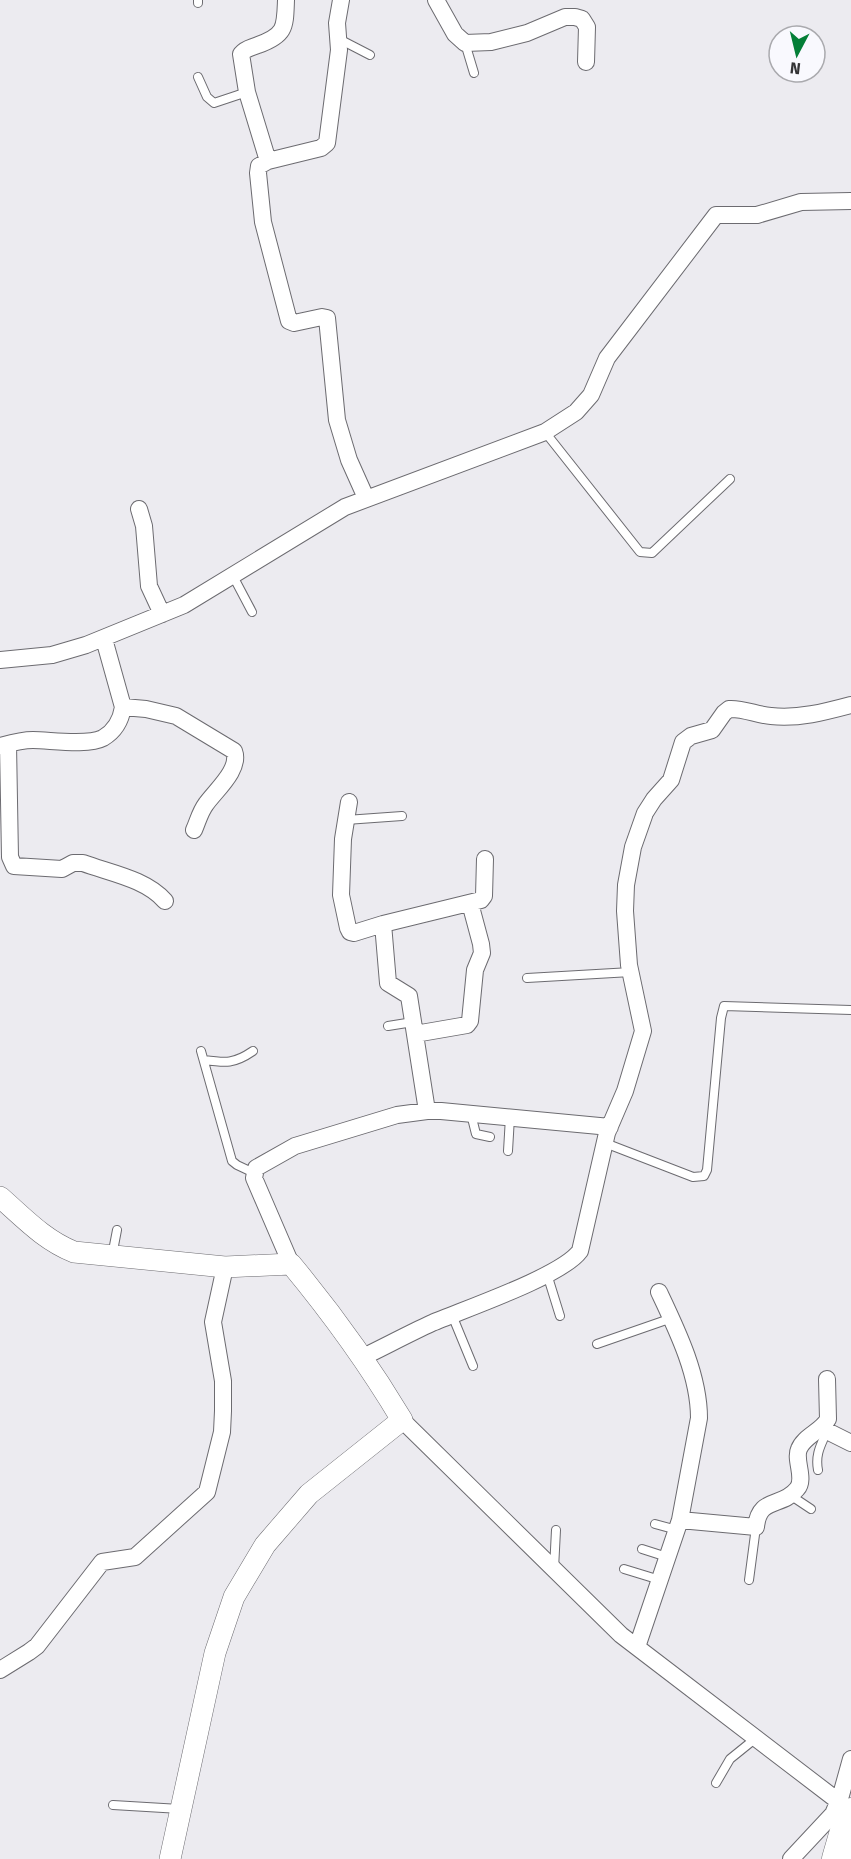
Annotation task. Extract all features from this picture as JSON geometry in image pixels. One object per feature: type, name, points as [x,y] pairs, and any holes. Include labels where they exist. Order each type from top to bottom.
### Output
[{"type":"highway","points":[[838,1859],[845,1808]]},
{"type":"street","points":[[268,161],[247,92],[241,54],[245,50],[273,40],[280,34],[285,26],[286,0]]},
{"type":"street","points":[[341,0],[338,16],[339,50],[327,143],[321,148],[268,161],[259,166],[258,173],[260,210],[287,317],[289,321],[294,322],[322,316],[327,318],[337,420],[349,460],[366,498]]},
{"type":"street","points":[[436,0],[455,34],[465,43],[491,42],[526,33],[565,17],[582,19],[587,27],[586,62]]},
{"type":"street","points":[[0,660],[52,655],[104,639],[194,600],[328,516],[366,498],[545,432],[584,405],[607,358],[716,215],[757,215],[801,202],[851,201]]},
{"type":"street","points":[[139,509],[144,526],[149,586],[162,614]]},
{"type":"street","points":[[104,639],[123,707],[118,724],[102,739],[88,741],[30,740],[4,745],[10,857],[14,866],[63,869],[73,862],[83,863],[157,891],[165,901]]},
{"type":"street","points":[[361,1358],[547,1274],[574,1260],[580,1251],[608,1135],[625,1091],[643,1031],[631,972],[625,912],[626,885],[633,847],[645,813],[671,780],[685,739],[712,730],[729,709],[790,717],[826,712],[851,705]]},
{"type":"street","points":[[123,707],[146,709],[176,716],[234,751],[235,762],[229,774],[200,813],[194,830]]},
{"type":"street","points":[[349,802],[343,839],[341,895],[350,932],[354,933],[481,900],[484,896],[485,859]]},
{"type":"street","points":[[414,1028],[467,1025],[470,1021],[475,970],[482,953],[470,903]]},
{"type":"street","points":[[383,924],[388,983],[409,996],[428,1111]]},
{"type":"street","points":[[608,1135],[510,1117],[428,1111],[397,1115],[296,1146],[256,1168],[254,1178],[291,1264],[361,1358],[402,1420],[621,1635],[845,1808]]},
{"type":"street","points":[[0,1197],[56,1245],[74,1252],[225,1267],[291,1264]]},
{"type":"street","points":[[0,1670],[37,1646],[102,1562],[135,1557],[207,1492],[222,1432],[224,1411],[223,1381],[213,1322],[225,1267]]},
{"type":"street","points":[[637,1647],[679,1525],[699,1418],[699,1401],[680,1335],[659,1292]]},
{"type":"street","points":[[679,1525],[756,1527],[757,1515],[762,1508],[790,1495],[800,1486],[798,1450],[801,1445],[824,1429],[828,1419],[828,1379]]},
{"type":"street","points":[[170,1859],[215,1653],[234,1597],[266,1545],[309,1494],[402,1420]]},
{"type":"street","points":[[824,1429],[851,1443]]},
{"type":"street","points":[[845,1808],[851,1759]]},
{"type":"street","points":[[792,1859],[833,1814],[845,1808]]},
{"type":"lane","points":[[339,39],[370,56]]},
{"type":"lane","points":[[465,43],[474,73]]},
{"type":"lane","points":[[198,77],[207,97],[214,103],[247,92]]},
{"type":"lane","points":[[545,432],[640,552],[646,554],[652,553],[730,479]]},
{"type":"lane","points":[[233,576],[252,612]]},
{"type":"lane","points":[[346,820],[402,816]]},
{"type":"lane","points":[[528,978],[631,972]]},
{"type":"lane","points":[[608,1135],[693,1177],[704,1176],[707,1170],[724,1006],[851,1010]]},
{"type":"lane","points":[[388,1026],[414,1028]]},
{"type":"lane","points":[[201,1051],[232,1161],[237,1166],[254,1173]]},
{"type":"lane","points":[[204,1060],[224,1063],[239,1061],[253,1051]]},
{"type":"lane","points":[[471,1113],[477,1134],[490,1137]]},
{"type":"lane","points":[[508,1151],[510,1117]]},
{"type":"lane","points":[[112,1256],[117,1230]]},
{"type":"lane","points":[[547,1274],[560,1316]]},
{"type":"lane","points":[[452,1315],[473,1366]]},
{"type":"lane","points":[[597,1344],[672,1318]]},
{"type":"lane","points":[[818,1470],[816,1459],[824,1429]]},
{"type":"lane","points":[[790,1495],[811,1509]]},
{"type":"lane","points":[[655,1524],[679,1525]]},
{"type":"lane","points":[[748,1580],[756,1527]]},
{"type":"lane","points":[[554,1569],[556,1530]]},
{"type":"lane","points":[[642,1549],[667,1557]]},
{"type":"lane","points":[[624,1569],[660,1580]]},
{"type":"lane","points":[[716,1783],[730,1759],[756,1738]]},
{"type":"lane","points":[[113,1805],[181,1809]]}]
